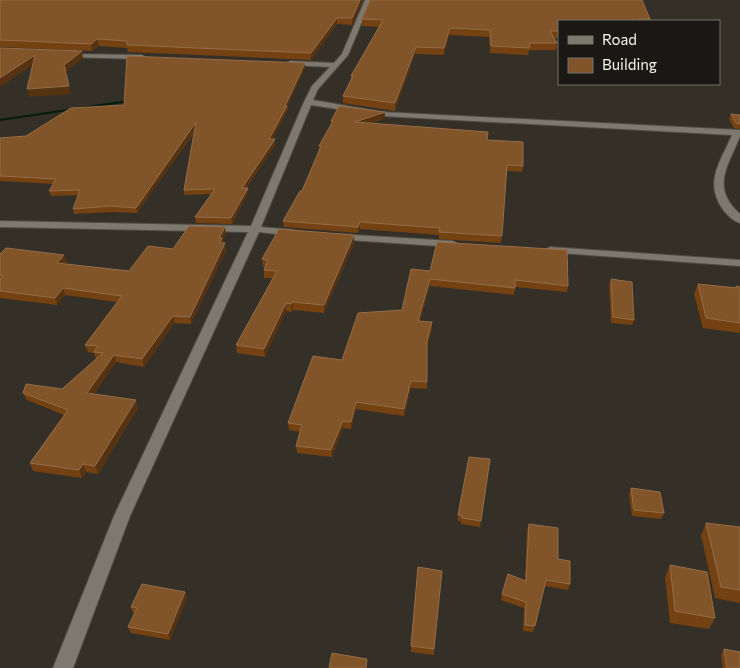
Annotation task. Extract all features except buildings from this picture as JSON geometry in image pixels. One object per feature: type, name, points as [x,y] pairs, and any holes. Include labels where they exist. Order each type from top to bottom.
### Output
[{"type":"street","points":[[63,668],[122,516],[255,229],[308,102],[315,88],[344,55],[368,0]]},
{"type":"street","points":[[61,54],[149,57]]},
{"type":"street","points":[[286,63],[336,65]]},
{"type":"street","points":[[308,102],[390,115],[738,133],[717,178],[718,192],[722,201],[740,220]]},
{"type":"street","points":[[0,224],[255,229],[308,234]]},
{"type":"street","points":[[325,236],[463,245]]},
{"type":"street","points":[[542,250],[740,263]]},
{"type":"waterway","points":[[0,120],[134,100]]}]
